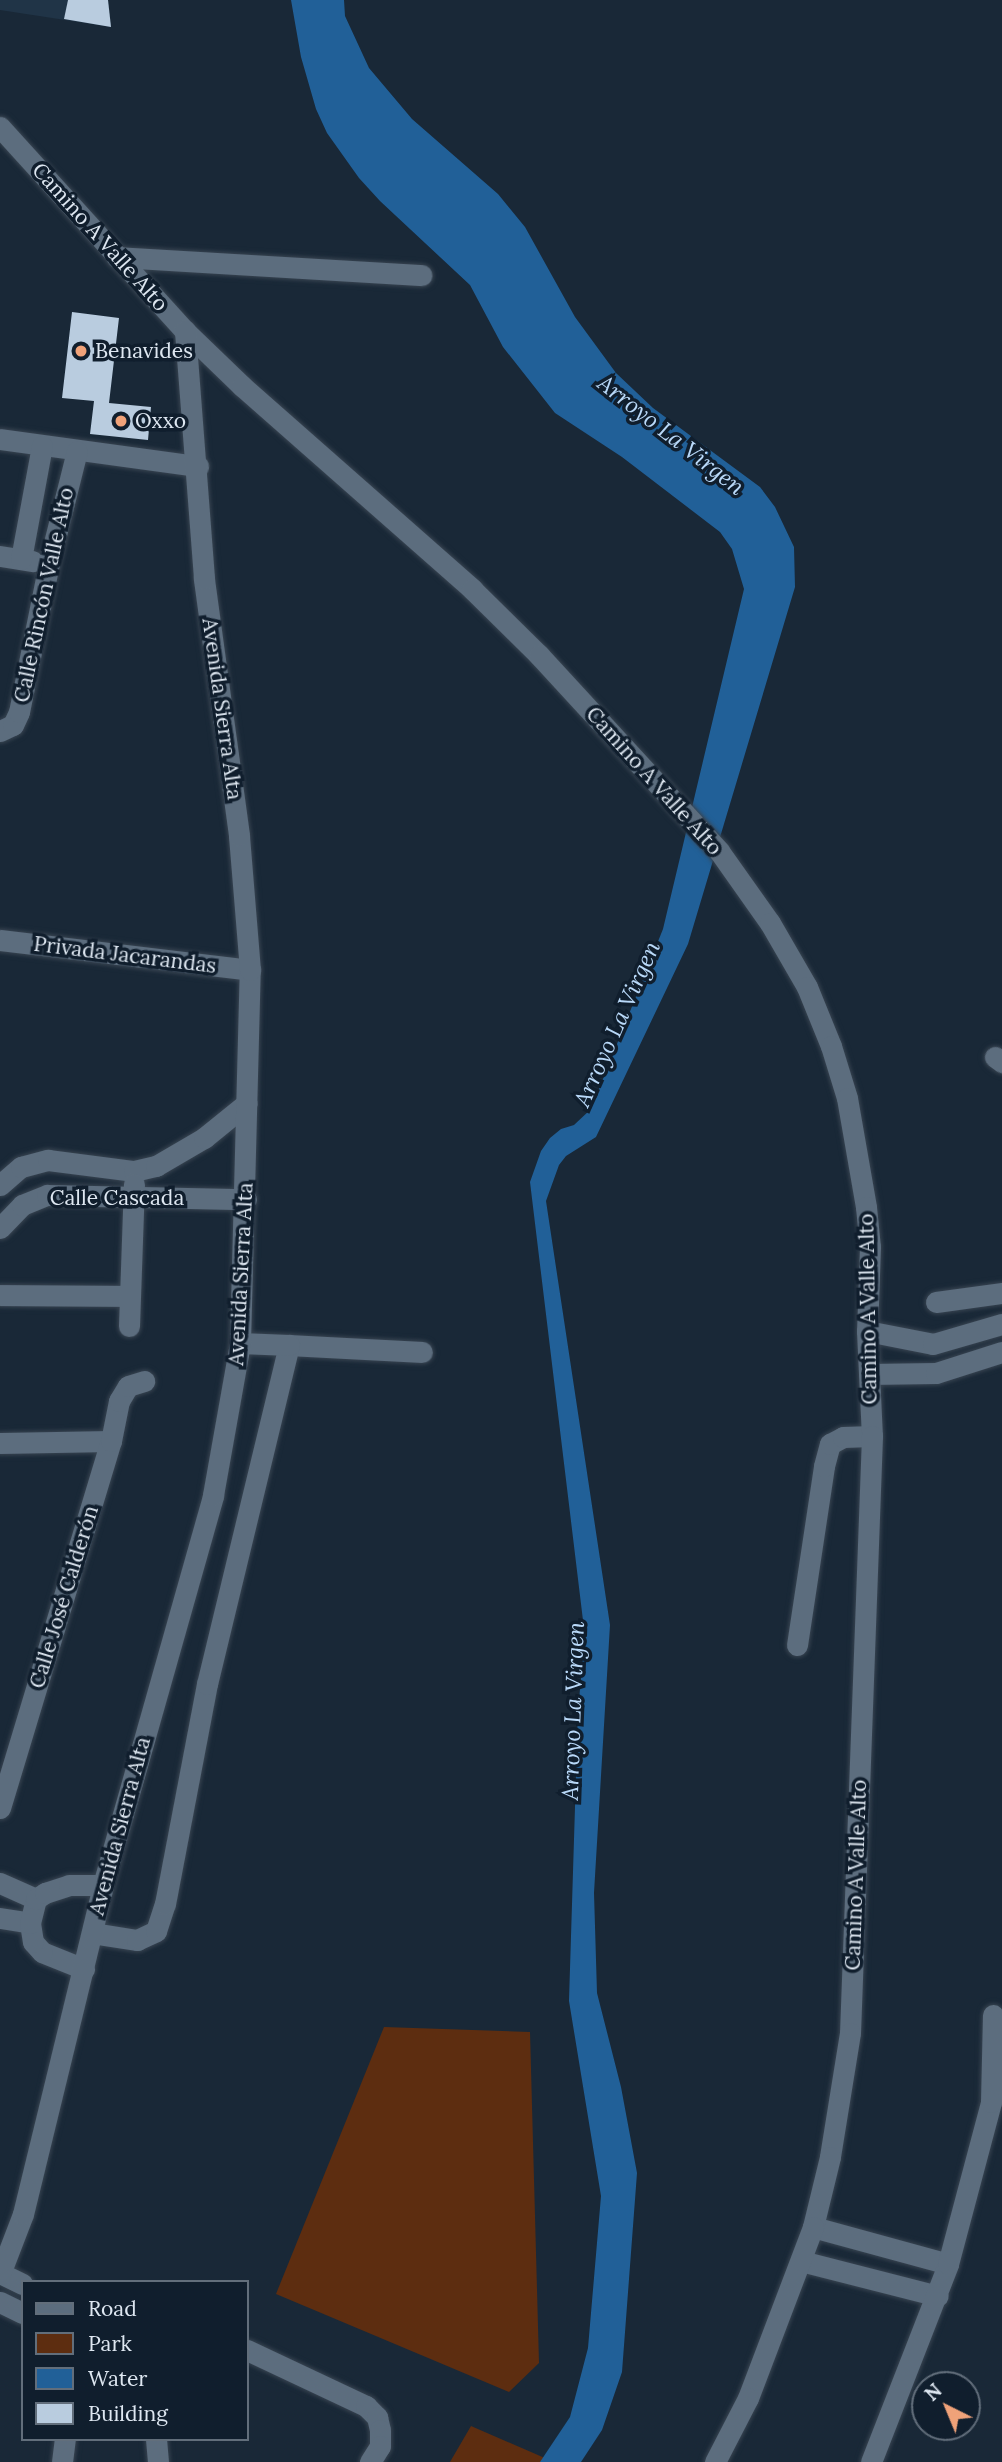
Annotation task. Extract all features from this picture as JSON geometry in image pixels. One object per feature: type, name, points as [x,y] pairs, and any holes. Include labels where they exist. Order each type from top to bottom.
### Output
[{"type":"street","name":"Camino A Valle Alto","points":[[0,128],[185,331],[242,386],[482,599],[540,655],[719,851],[770,923],[807,987],[831,1046],[846,1098],[866,1207],[870,1247],[867,1331],[872,1436],[850,2032],[830,2157],[813,2227],[748,2398],[715,2462]]},
{"type":"street","points":[[117,257],[421,275]]},
{"type":"street","name":"Avenida Sierra Alta","points":[[0,2274],[23,2214],[103,1885],[212,1495],[240,1343],[246,1199],[250,970],[237,822],[204,578],[198,466],[185,331]]},
{"type":"street","points":[[0,439],[198,466]]},
{"type":"street","name":"Calle Rincón Valle Alto","points":[[10,557],[42,446]]},
{"type":"street","name":"Calle Rincón Valle Alto","points":[[0,731],[13,725],[19,712],[49,563],[77,451]]},
{"type":"street","points":[[10,557],[49,563]]},
{"type":"street","name":"Privada Jacarandas","points":[[0,940],[250,970]]},
{"type":"street","name":"Calle Cascada","points":[[0,1185],[21,1167],[48,1160],[134,1171],[156,1166],[204,1138],[247,1103]]},
{"type":"street","points":[[129,1326],[134,1171]]},
{"type":"street","name":"Calle Cascada","points":[[5,1213],[47,1195],[246,1199]]},
{"type":"street","points":[[936,1302],[1002,1293]]},
{"type":"street","points":[[0,1295],[129,1296]]},
{"type":"street","points":[[867,1331],[933,1344],[1002,1324]]},
{"type":"street","points":[[240,1343],[422,1352]]},
{"type":"street","points":[[933,1344],[936,1373]]},
{"type":"street","points":[[92,1933],[137,1940],[156,1931],[165,1904],[207,1684],[289,1345]]},
{"type":"street","points":[[869,1374],[936,1373],[1002,1352]]},
{"type":"street","name":"Calle José Calderón","points":[[0,1808],[111,1441],[119,1401],[136,1384]]},
{"type":"street","points":[[797,1646],[824,1466],[831,1444],[843,1437],[872,1436]]},
{"type":"street","points":[[0,1443],[111,1441]]},
{"type":"street","points":[[0,1883],[36,1899],[69,1885],[103,1885]]},
{"type":"street","points":[[36,1899],[30,1923],[33,1942],[42,1952],[84,1969]]},
{"type":"street","points":[[0,1918],[30,1923]]},
{"type":"street","points":[[871,2462],[937,2296],[996,2105],[993,2015]]},
{"type":"street","points":[[813,2227],[948,2264]]},
{"type":"street","points":[[801,2261],[937,2296]]},
{"type":"street","points":[[0,2274],[21,2283]]},
{"type":"street","points":[[0,2302],[21,2312]]},
{"type":"street","points":[[248,2350],[366,2406],[377,2417],[380,2430],[380,2446],[370,2462]]},
{"type":"street","points":[[62,2462],[65,2441]]},
{"type":"street","points":[[156,2441],[158,2462]]},
{"type":"shaded area","points":[[0,0],[108,0],[111,27],[0,10]]},
{"type":"green space","points":[[384,2027],[530,2032],[539,2363],[509,2392],[276,2294]]},
{"type":"green space","points":[[471,2426],[554,2462],[450,2462]]},
{"type":"water","name":"Arroyo La Virgen","points":[[291,0],[344,0],[345,16],[369,68],[412,119],[498,194],[525,227],[575,317],[616,373],[653,408],[760,487],[775,507],[794,547],[795,587],[688,944],[596,1137],[566,1156],[559,1165],[546,1201],[610,1625],[594,1893],[597,1993],[621,2087],[637,2173],[622,2372],[602,2430],[581,2462],[540,2462],[570,2417],[588,2348],[601,2196],[569,2001],[578,1710],[585,1637],[530,1182],[541,1151],[550,1138],[561,1129],[574,1125],[591,1109],[663,929],[744,589],[732,549],[720,532],[622,457],[555,413],[503,347],[470,285],[359,178],[327,133],[316,109],[301,57]]},
{"type":"building","points":[[68,0],[108,0],[111,27],[64,19]]},
{"type":"building","points":[[72,312],[119,318],[109,403],[151,407],[148,440],[90,434],[94,401],[62,398]]},
{"type":"place","name":"Benavides","points":[[81,351]]},
{"type":"place","name":"Oxxo","points":[[121,421]]}]
